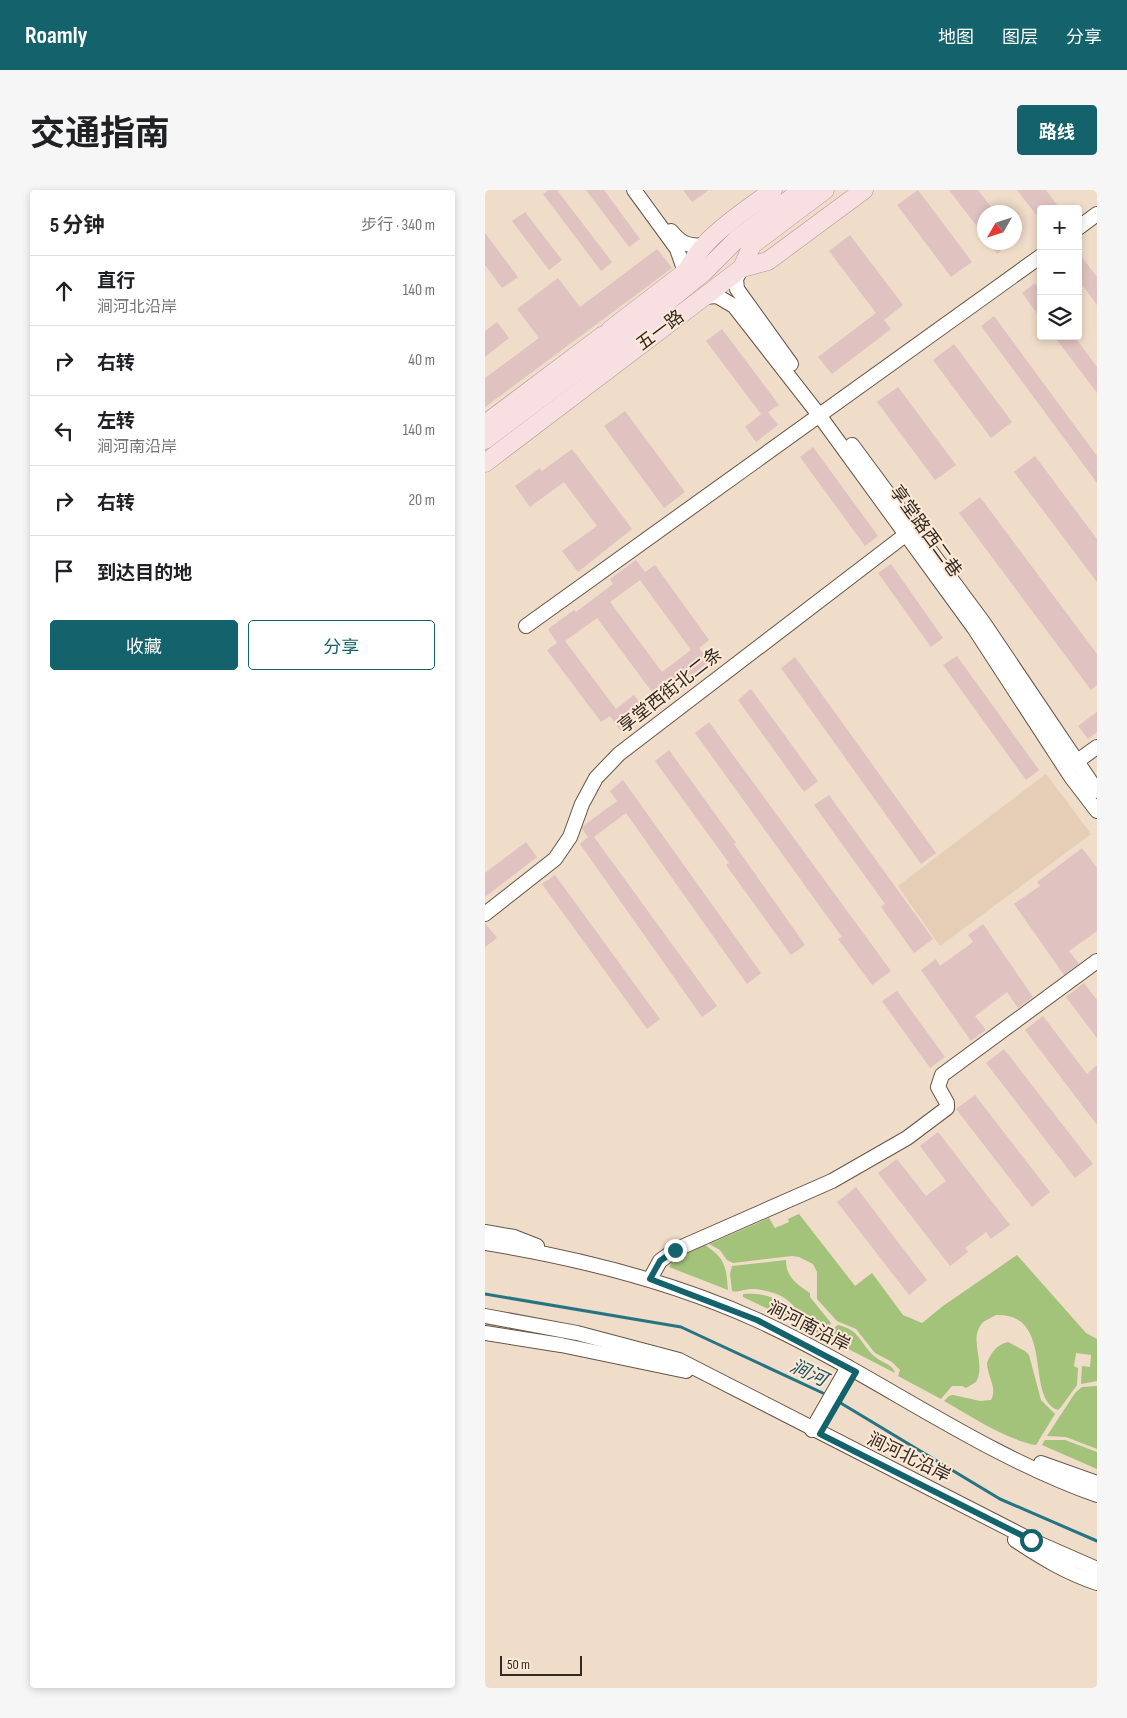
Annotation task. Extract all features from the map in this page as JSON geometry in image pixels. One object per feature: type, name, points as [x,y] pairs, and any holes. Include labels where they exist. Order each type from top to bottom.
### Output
[{"type":"main road","name":"五一路","points":[[677,294],[685,272],[702,245],[773,190]]},
{"type":"main road","points":[[485,440],[645,320],[704,272],[738,238],[802,190]]},
{"type":"main road","name":"五一路","points":[[485,463],[742,268],[752,245],[825,190]]},
{"type":"main road","points":[[742,268],[768,261],[864,190]]},
{"type":"main road","name":"五一路","points":[[485,424],[685,272]]},
{"type":"main road","name":"五一路","points":[[603,336],[645,320]]},
{"type":"street","points":[[634,190],[677,249],[685,272]]},
{"type":"street","points":[[641,190],[681,242],[688,245],[702,245]]},
{"type":"street","points":[[1082,225],[1097,214]]},
{"type":"street","points":[[526,626],[1037,259]]},
{"type":"street","name":"享堂路西二巷","points":[[742,268],[736,280],[737,289],[742,299],[822,413],[910,531],[974,628],[1074,769],[1097,812]]},
{"type":"street","name":"享堂路西二巷","points":[[704,297],[717,296],[725,298],[822,413]]},
{"type":"street","name":"享堂西街北二条","points":[[485,914],[555,859],[570,837],[582,804],[596,778],[619,754],[910,531]]},
{"type":"street","points":[[1074,769],[1097,747]]},
{"type":"street","points":[[1074,769],[1097,758]]},
{"type":"street","name":"享堂路西二巷","points":[[1074,769],[1097,791]]},
{"type":"street","points":[[650,1279],[660,1261],[675,1250],[832,1182],[907,1138],[947,1108],[947,1103],[938,1087],[942,1076],[1097,961]]},
{"type":"street","points":[[485,1232],[514,1237],[592,1265]]},
{"type":"street","name":"涧河南沿岸","points":[[485,1244],[592,1265],[650,1279],[757,1320],[849,1375],[1036,1470],[1097,1495]]},
{"type":"street","name":"涧河北沿岸","points":[[485,1316],[596,1338],[679,1360],[705,1375],[819,1426],[1031,1540],[1097,1570]]},
{"type":"street","name":"涧河北沿岸","points":[[485,1332],[561,1345],[705,1375]]},
{"type":"street","points":[[819,1426],[849,1375]]},
{"type":"street","points":[[977,1440],[1003,1446],[1097,1483]]},
{"type":"street","points":[[986,1516],[1008,1535],[1042,1558],[1072,1574],[1097,1583]]},
{"type":"shaded area","points":[[1046,774],[1091,834],[940,946],[898,886]]},
{"type":"green space","points":[[799,1214],[855,1286],[872,1273],[903,1315],[922,1323],[943,1306],[1017,1255],[1086,1333],[1097,1339],[1097,1381],[1081,1384],[1082,1366],[1090,1367],[1091,1355],[1076,1353],[1074,1366],[1078,1368],[1077,1385],[1058,1410],[1048,1402],[1042,1390],[1033,1341],[1026,1327],[1014,1318],[996,1315],[983,1322],[979,1329],[977,1344],[979,1374],[976,1382],[966,1388],[952,1386],[941,1399],[898,1376],[900,1370],[892,1362],[875,1353],[856,1329],[837,1321],[817,1299],[817,1272],[813,1264],[799,1257],[792,1256],[733,1263],[727,1260],[720,1250],[709,1244],[769,1218],[775,1228],[789,1222],[788,1219]]},
{"type":"green space","points":[[705,1245],[724,1264],[728,1290],[669,1267],[675,1258]]},
{"type":"green space","points":[[786,1260],[790,1276],[810,1293],[810,1297],[831,1323],[823,1336],[799,1323],[795,1308],[790,1302],[775,1293],[759,1289],[732,1291],[730,1274],[732,1266]]},
{"type":"green space","points":[[743,1294],[759,1294],[779,1301],[796,1317],[796,1322],[743,1297]]},
{"type":"green space","points":[[838,1325],[855,1333],[874,1356],[892,1367],[895,1373],[827,1338],[832,1329]]},
{"type":"green space","points":[[1008,1342],[1029,1355],[1041,1400],[1055,1414],[1036,1445],[1001,1433],[944,1401],[953,1395],[980,1401],[991,1400],[993,1386],[987,1363],[990,1356],[1000,1345]]},
{"type":"green space","points":[[1097,1386],[1097,1449],[1066,1437],[1047,1436],[1075,1393],[1082,1387]]},
{"type":"green space","points":[[1045,1440],[1065,1440],[1097,1452],[1097,1469],[1042,1445]]},
{"type":"building","points":[[549,190],[557,190],[612,262],[601,271],[543,194]]},
{"type":"building","points":[[586,190],[604,190],[640,239],[629,247]]},
{"type":"building","points":[[683,190],[709,190],[692,202]]},
{"type":"building","points":[[918,190],[972,262],[951,277],[897,205]]},
{"type":"building","points":[[949,190],[978,190],[990,205],[977,205],[977,227]]},
{"type":"building","points":[[1017,190],[1046,190],[1057,205],[1037,205],[1037,216]]},
{"type":"building","points":[[525,212],[562,260],[549,270],[512,221]]},
{"type":"building","points":[[485,233],[518,277],[502,288],[485,265]]},
{"type":"building","points":[[850,235],[903,305],[884,320],[891,329],[832,374],[818,357],[876,313],[829,251]]},
{"type":"building","points":[[657,249],[672,268],[485,407],[485,378],[539,338],[517,309],[558,278],[580,307]]},
{"type":"building","points":[[1082,257],[1097,277],[1097,305],[1082,284]]},
{"type":"building","points":[[1035,283],[1037,286],[1037,314],[1022,293]]},
{"type":"building","points":[[994,316],[1097,456],[1097,483],[981,326]]},
{"type":"building","points":[[497,322],[509,338],[485,357],[485,331]]},
{"type":"building","points":[[722,329],[779,405],[768,412],[778,425],[756,442],[745,427],[761,414],[706,341]]},
{"type":"building","points":[[1057,340],[1077,340],[1097,367],[1097,393]]},
{"type":"building","points":[[954,344],[1012,422],[991,438],[933,360]]},
{"type":"building","points":[[898,387],[956,465],[935,480],[877,402]]},
{"type":"building","points":[[625,411],[685,492],[664,508],[604,426]]},
{"type":"building","points":[[813,447],[878,536],[865,546],[800,457]]},
{"type":"building","points":[[572,449],[632,529],[578,572],[562,551],[597,526],[564,482],[530,507],[515,486],[540,468],[542,471]]},
{"type":"building","points":[[1035,456],[1097,539],[1097,582],[1014,472]]},
{"type":"building","points":[[980,497],[1097,654],[1097,685],[1091,690],[959,513]]},
{"type":"building","points":[[636,560],[645,572],[655,565],[709,640],[699,648],[709,662],[684,681],[681,676],[655,696],[597,618],[565,641],[616,709],[634,695],[647,712],[621,731],[610,716],[601,722],[547,650],[557,643],[548,629],[574,610],[576,612],[613,584],[610,579]],"holes":[[[640,580],[691,650],[662,672],[610,602]]]},
{"type":"building","points":[[891,564],[943,638],[931,647],[878,573]]},
{"type":"building","points":[[957,656],[1039,770],[1026,780],[943,665]]},
{"type":"building","points":[[795,657],[936,853],[921,864],[781,668]]},
{"type":"building","points":[[751,689],[818,781],[804,792],[738,700]]},
{"type":"building","points":[[1097,712],[1097,732],[1088,739],[1078,726]]},
{"type":"building","points":[[709,722],[891,971],[872,985],[838,939],[842,937],[695,733]]},
{"type":"building","points":[[669,750],[736,843],[734,844],[805,945],[791,955],[726,865],[729,863],[655,761]]},
{"type":"building","points":[[623,780],[761,973],[747,984],[626,813],[594,837],[717,1006],[702,1017],[580,844],[588,837],[582,829],[583,826],[617,801],[610,791]]},
{"type":"building","points":[[829,795],[933,939],[914,953],[881,907],[885,904],[814,805]]},
{"type":"building","points":[[526,842],[537,857],[485,897],[485,873]]},
{"type":"building","points":[[1082,848],[1097,868],[1097,931],[1069,951],[1079,964],[1064,975],[1014,904],[1040,886],[1037,882]]},
{"type":"building","points":[[555,875],[660,1019],[647,1029],[542,884]]},
{"type":"building","points":[[485,923],[497,938],[485,947]]},
{"type":"building","points":[[983,924],[1033,997],[1018,1008],[1007,992],[975,1016],[986,1030],[971,1041],[921,970],[936,959],[940,966],[973,942],[968,935]]},
{"type":"building","points":[[1084,983],[1097,1000],[1097,1038],[1066,997]]},
{"type":"building","points":[[897,991],[945,1057],[930,1068],[882,1001]]},
{"type":"building","points":[[1043,1016],[1087,1074],[1097,1065],[1097,1125],[1025,1030]]},
{"type":"building","points":[[1004,1049],[1093,1164],[1075,1178],[986,1063]]},
{"type":"building","points":[[975,1095],[1050,1192],[1032,1207],[956,1109]]},
{"type":"building","points":[[938,1132],[1010,1225],[991,1239],[986,1232],[965,1248],[968,1252],[950,1266],[878,1173],[897,1159],[926,1196],[946,1181],[920,1146]]},
{"type":"building","points":[[856,1187],[927,1280],[909,1295],[837,1202]]},
{"type":"waterway","name":"涧河","points":[[485,1294],[681,1327],[827,1395]]},
{"type":"waterway","name":"涧河","points":[[834,1399],[1000,1499],[1097,1541]]},
{"type":"route","points":[[675,1250],[660,1261],[650,1279],[757,1320],[856,1372],[820,1434],[1031,1540]]}]
